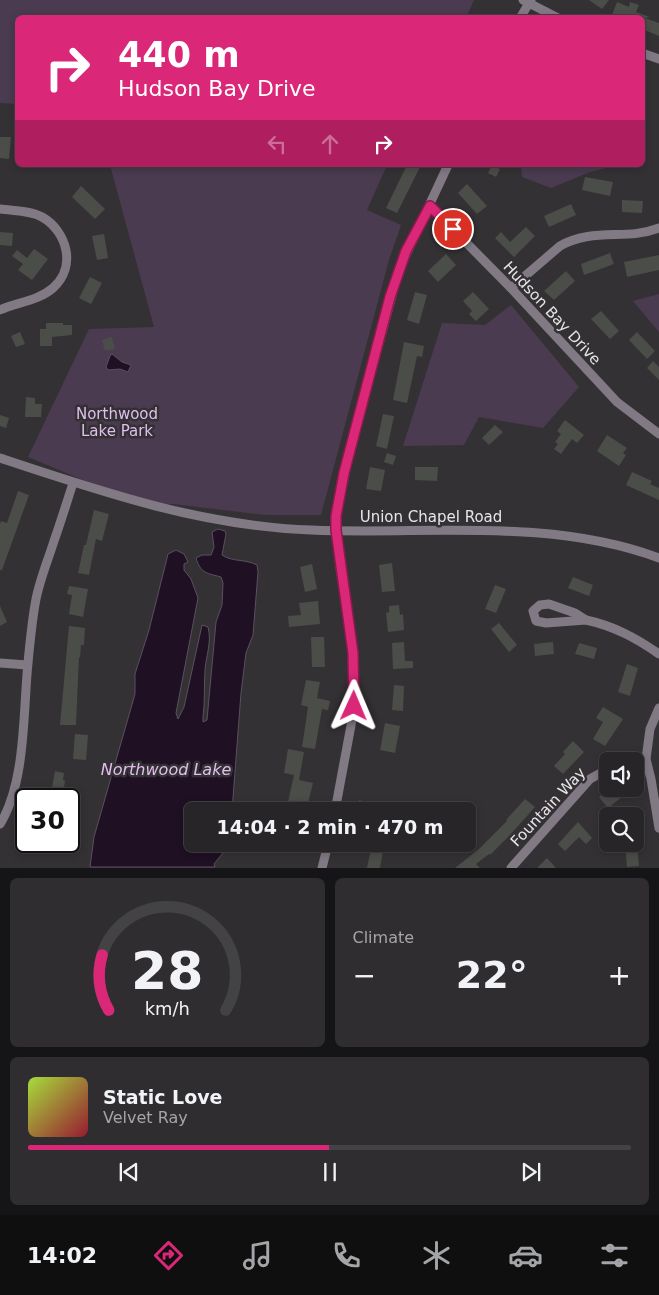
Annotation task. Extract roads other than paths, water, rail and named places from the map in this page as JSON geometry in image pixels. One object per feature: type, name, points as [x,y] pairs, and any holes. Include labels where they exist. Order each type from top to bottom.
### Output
[{"type":"street","points":[[521,15],[528,1],[553,15]]},
{"type":"street","points":[[645,54],[659,59]]},
{"type":"street","points":[[337,802],[352,720],[354,691],[353,653],[336,530],[336,516],[344,473],[390,297],[406,251],[430,206],[447,167]]},
{"type":"street","name":"Hudson Bay Drive","points":[[430,206],[511,288],[617,402],[659,434]]},
{"type":"street","points":[[0,209],[40,216],[51,223],[63,238],[67,256],[63,275],[51,289],[35,299],[0,310]]},
{"type":"street","points":[[511,288],[560,246],[569,241],[588,235],[646,232],[659,228]]},
{"type":"street","name":"Union Chapel Road","points":[[0,458],[73,483],[86,485],[156,508],[213,520],[311,530],[509,531],[594,541],[659,558]]},
{"type":"street","points":[[0,824],[6,814],[12,795],[18,767],[26,710],[27,664],[36,597],[43,569],[73,483]]},
{"type":"street","points":[[586,620],[575,613],[549,604],[540,605],[533,611],[536,621],[546,623],[586,620],[602,623],[630,634],[659,654]]},
{"type":"street","points":[[0,663],[27,664]]},
{"type":"street","points":[[659,708],[650,730],[646,759],[659,828]]},
{"type":"street","name":"Fountain Way","points":[[511,868],[590,780],[599,774]]},
{"type":"street","points":[[322,868],[326,852]]},
{"type":"water","points":[[112,354],[122,362],[131,365],[128,372],[120,369],[108,370],[106,367]]},
{"type":"water","name":"Northwood Lake","points":[[218,529],[225,531],[222,555],[230,559],[257,565],[258,572],[253,635],[246,653],[241,693],[233,802],[184,802],[184,852],[223,852],[214,864],[215,867],[90,867],[94,837],[135,694],[135,674],[149,630],[168,554],[176,550],[184,554],[188,562],[184,564],[184,570],[191,579],[198,598],[176,713],[178,719],[184,707],[202,625],[208,627],[209,638],[205,670],[203,722],[207,720],[216,622],[222,605],[223,583],[221,577],[202,570],[196,558],[202,555],[211,555],[214,547],[212,532]]},
{"type":"park label","name":"Northwood Lake Park","points":[[117,422]]}]
